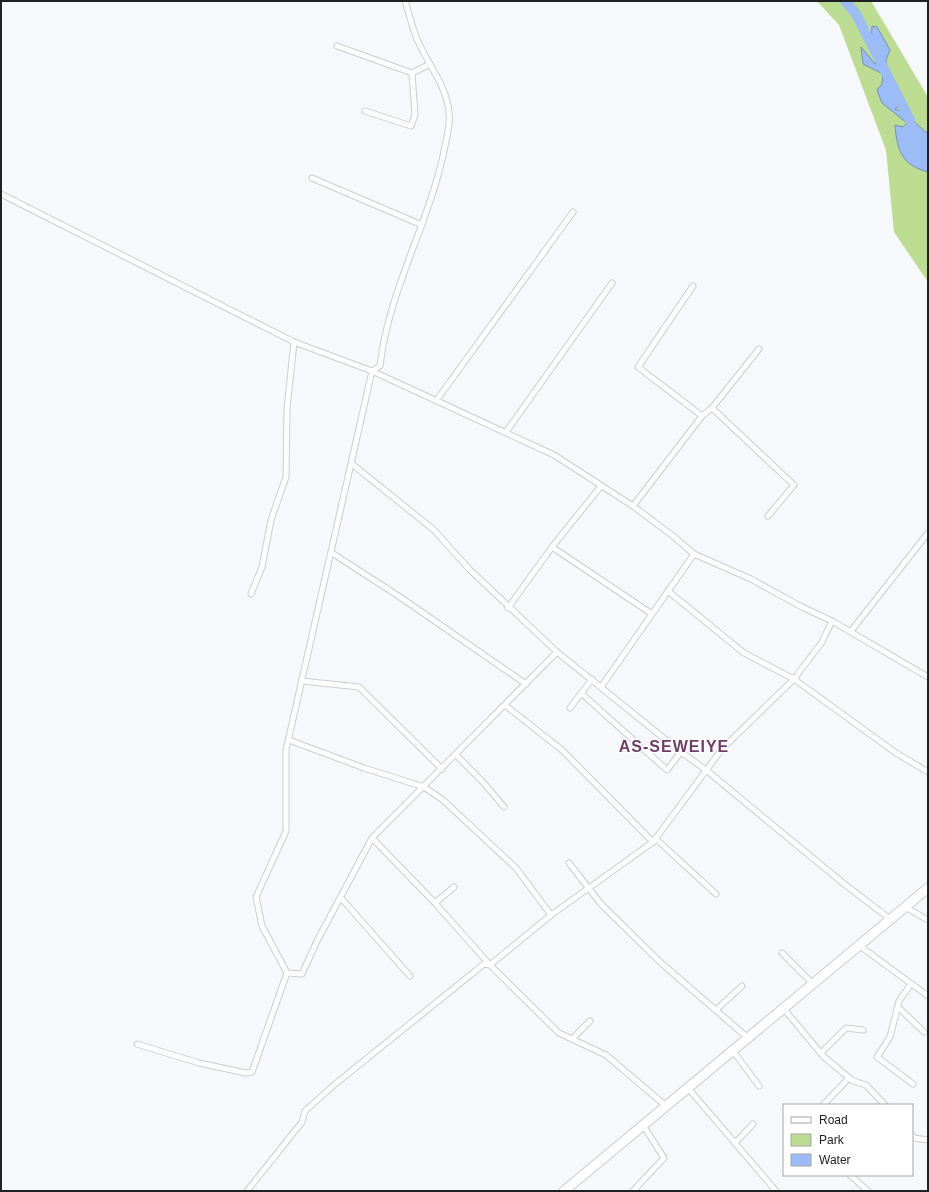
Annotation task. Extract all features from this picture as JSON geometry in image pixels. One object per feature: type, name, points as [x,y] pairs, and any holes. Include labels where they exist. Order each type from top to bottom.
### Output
[{"type":"highway","points":[[564,1191],[928,888]]},
{"type":"street","points":[[137,1044],[199,1063],[246,1074],[252,1072],[287,973],[262,926],[256,897],[286,831],[286,750],[332,553],[372,371],[380,366],[382,348],[393,307],[439,174],[449,126],[448,105],[441,84],[417,39],[406,1]]},
{"type":"street","points":[[337,46],[412,73],[430,64]]},
{"type":"street","points":[[365,111],[411,126],[415,115],[412,73]]},
{"type":"street","points":[[312,178],[422,225]]},
{"type":"street","points":[[1,194],[294,342],[372,371],[554,455],[633,506],[674,536],[694,554],[751,579],[802,607],[832,621],[928,676]]},
{"type":"street","points":[[436,401],[573,212]]},
{"type":"street","points":[[506,432],[612,283]]},
{"type":"street","points":[[693,286],[638,367],[702,416]]},
{"type":"street","points":[[251,594],[262,567],[271,520],[286,477],[287,408],[294,342]]},
{"type":"street","points":[[633,506],[702,416],[712,408],[759,348]]},
{"type":"street","points":[[712,408],[794,485],[768,516]]},
{"type":"street","points":[[352,464],[434,530],[469,569],[508,608],[557,652],[681,752],[706,770],[843,883],[890,919]]},
{"type":"street","points":[[508,608],[552,546],[601,486]]},
{"type":"street","points":[[851,631],[928,533]]},
{"type":"street","points":[[552,546],[652,614]]},
{"type":"street","points":[[332,553],[400,597],[526,684]]},
{"type":"street","points":[[601,687],[694,554]]},
{"type":"street","points":[[668,591],[744,653],[794,679],[896,753],[928,772]]},
{"type":"street","points":[[490,966],[551,915],[655,840],[722,749],[794,679],[822,642],[832,621]]},
{"type":"street","points":[[287,973],[302,974],[317,941],[372,838],[557,652]]},
{"type":"street","points":[[570,708],[592,679]]},
{"type":"street","points":[[302,681],[359,687],[442,769]]},
{"type":"street","points":[[581,693],[667,770],[681,752]]},
{"type":"street","points":[[504,705],[562,750],[655,840],[716,894]]},
{"type":"street","points":[[289,740],[364,768],[424,786],[443,800],[516,868],[551,915]]},
{"type":"street","points":[[456,754],[483,782],[504,807]]},
{"type":"street","points":[[372,838],[435,903],[490,966],[559,1033],[606,1055],[666,1106]]},
{"type":"street","points":[[569,864],[601,904],[660,962],[748,1038]]},
{"type":"street","points":[[435,903],[454,887]]},
{"type":"street","points":[[341,898],[410,976]]},
{"type":"street","points":[[905,907],[928,920]]},
{"type":"street","points":[[860,946],[928,996]]},
{"type":"street","points":[[782,953],[813,984]]},
{"type":"street","points":[[247,1191],[302,1122],[305,1111],[484,964],[490,966]]},
{"type":"street","points":[[911,984],[899,1001],[890,1036],[877,1057],[912,1084]]},
{"type":"street","points":[[716,1010],[742,986]]},
{"type":"street","points":[[898,1007],[924,1032]]},
{"type":"street","points":[[784,1009],[821,1053],[853,1081],[866,1085],[884,1104]]},
{"type":"street","points":[[572,1039],[590,1021]]},
{"type":"street","points":[[821,1053],[846,1028],[863,1030]]},
{"type":"street","points":[[733,1051],[759,1086]]},
{"type":"street","points":[[824,1104],[849,1078]]},
{"type":"street","points":[[688,1088],[776,1191]]},
{"type":"street","points":[[735,1143],[753,1124]]},
{"type":"street","points":[[633,1191],[664,1158],[643,1125]]},
{"type":"street","points":[[913,1136],[914,1138],[928,1140]]},
{"type":"street","points":[[851,1176],[868,1191]]},
{"type":"green space","points":[[817,1],[871,1],[928,97],[928,282],[894,232],[886,150],[839,25]]},
{"type":"water","points":[[872,26],[877,27],[890,50],[886,60],[889,86],[901,97],[903,104],[895,109],[900,111],[904,108],[911,119],[928,134],[928,172],[912,165],[902,156],[897,142],[895,125],[903,127],[907,123],[882,103],[877,90],[882,84],[883,74],[863,64],[861,47],[875,64],[878,60],[876,52],[871,47]]},
{"type":"waterway","points":[[845,1],[856,14],[910,120]]},
{"type":"district","name":"AS-SEWEIYE","points":[[674,746]]}]
